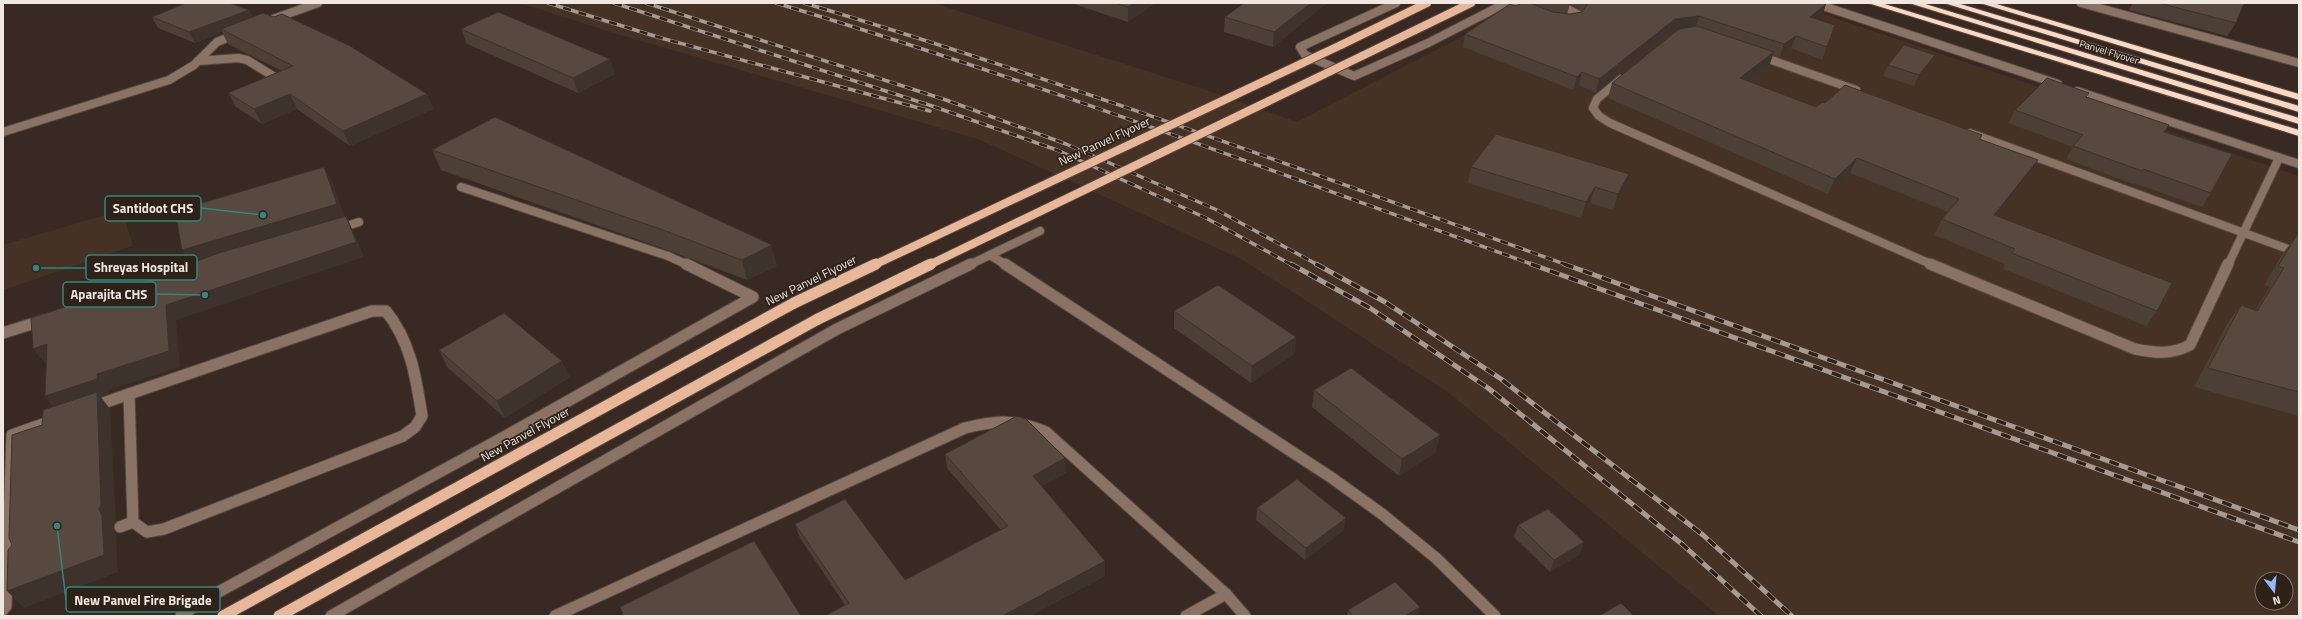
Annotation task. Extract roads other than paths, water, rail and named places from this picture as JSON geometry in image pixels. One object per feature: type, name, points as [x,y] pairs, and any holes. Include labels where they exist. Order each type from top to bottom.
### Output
[{"type":"highway","points":[[1872,3],[2299,133]]},
{"type":"highway","name":"Panvel Flyover","points":[[1913,3],[2299,121]]},
{"type":"highway","name":"Panvel Flyover","points":[[1948,3],[2299,109]]},
{"type":"highway","points":[[1984,3],[2299,97]]},
{"type":"main road","name":"New Panvel Flyover","points":[[223,616],[794,302],[1341,45],[1427,3]]},
{"type":"main road","points":[[279,616],[818,319],[1471,3]]},
{"type":"street","points":[[266,22],[318,3]]},
{"type":"street","points":[[1396,3],[1300,48],[1305,55],[1354,76],[1428,43],[1506,3]]},
{"type":"street","points":[[1514,3],[1540,14]]},
{"type":"street","points":[[1556,3],[1579,15],[1576,20],[1567,23],[1561,22]]},
{"type":"street","points":[[1814,3],[2299,164]]},
{"type":"street","points":[[2082,3],[2299,63]]},
{"type":"street","points":[[3,132],[169,80],[194,65],[217,42],[244,31]]},
{"type":"street","points":[[1753,53],[1862,92]]},
{"type":"street","points":[[198,61],[238,58],[247,60],[273,76]]},
{"type":"street","points":[[1631,71],[1597,99],[1594,108],[1599,116],[1610,123],[1977,286],[2135,349],[2160,354],[2178,352],[2190,345],[2279,158]]},
{"type":"street","points":[[1959,128],[2299,252]]},
{"type":"street","points":[[181,616],[200,602],[497,440],[753,297],[668,256],[461,187]]},
{"type":"street","points":[[328,232],[359,222]]},
{"type":"street","points":[[331,616],[837,329],[1040,231]]},
{"type":"street","points":[[990,255],[1339,482],[1382,514],[1436,558],[1495,616]]},
{"type":"street","points":[[78,412],[372,311],[386,311],[394,320],[413,361],[422,416],[415,427],[403,436],[164,529],[147,532],[133,522]]},
{"type":"street","points":[[3,333],[56,316]]},
{"type":"street","points":[[129,394],[133,522]]},
{"type":"street","points":[[3,610],[6,606],[5,567],[7,436],[63,417]]},
{"type":"street","points":[[555,616],[965,428],[997,420],[1024,421],[1046,432],[1226,594],[1245,616]]},
{"type":"street","points":[[120,527],[133,522]]},
{"type":"street","points":[[5,567],[21,561]]},
{"type":"street","points":[[1186,616],[1226,594]]},
{"type":"railway","points":[[548,3],[661,38],[930,111]]},
{"type":"railway","points":[[614,3],[932,106],[1057,150],[1206,218],[1292,265]]},
{"type":"railway","points":[[646,3],[946,100],[1066,144],[1217,210],[1318,265]]},
{"type":"railway","points":[[776,3],[1062,96],[1534,265]]},
{"type":"railway","points":[[804,3],[1092,96],[1282,162],[1567,265]]},
{"type":"railway","points":[[1291,264],[1370,308],[1488,388],[1683,545],[1761,616]]},
{"type":"railway","points":[[1316,264],[1385,302],[1501,379],[1703,535],[1792,616]]},
{"type":"railway","points":[[1531,264],[2299,542]]},
{"type":"railway","points":[[1564,264],[2299,530]]},
{"type":"place","name":"Santidoot CHS","points":[[263,215]]},
{"type":"place","name":"Shreyas Hospital","points":[[36,268]]},
{"type":"place","name":"Aparajita CHS","points":[[205,295]]},
{"type":"place","name":"New Panvel Fire Brigade","points":[[57,526]]}]
